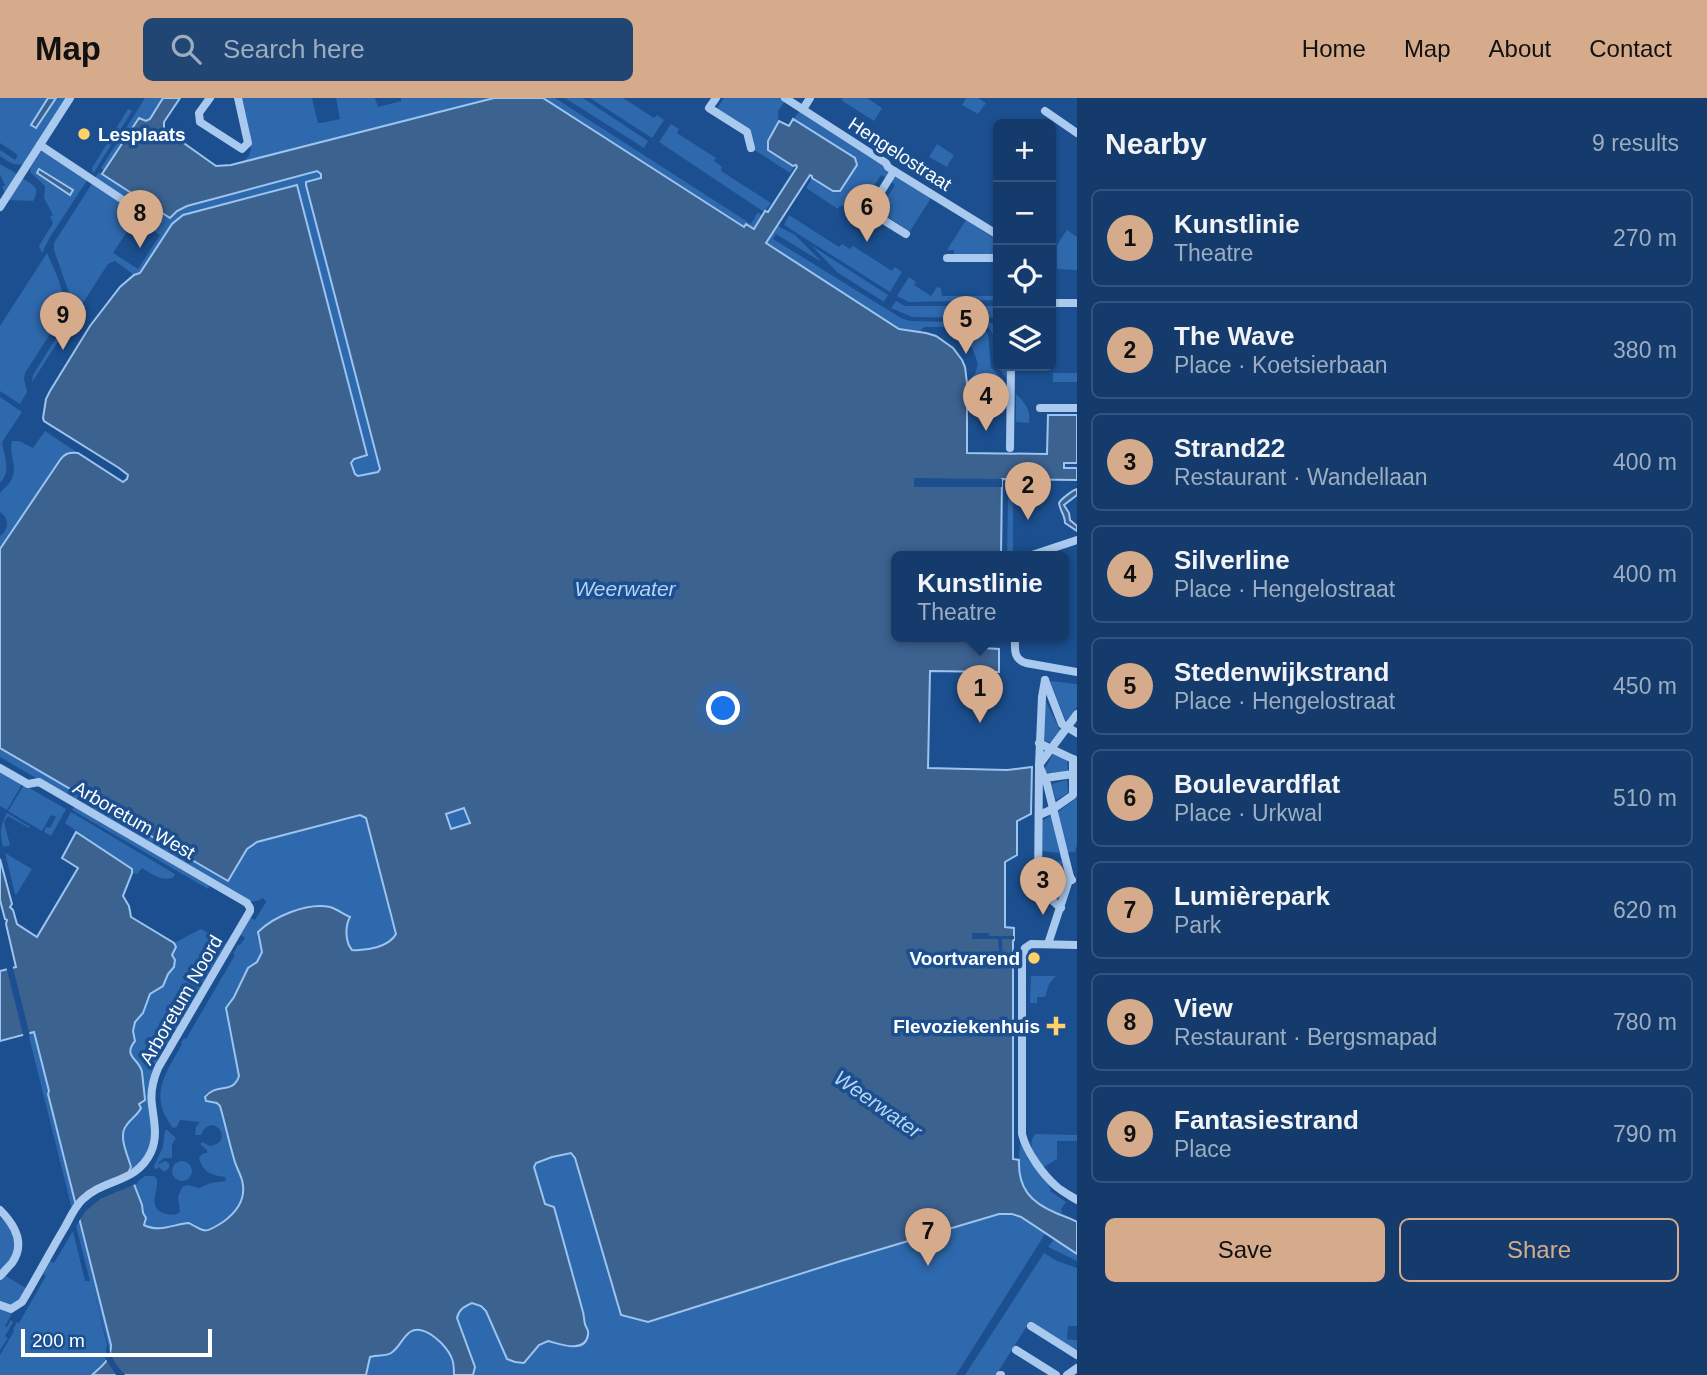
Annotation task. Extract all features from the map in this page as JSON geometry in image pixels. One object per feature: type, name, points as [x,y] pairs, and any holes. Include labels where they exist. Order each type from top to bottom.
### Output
[{"type":"street","points":[[0,207],[71,98]]},
{"type":"street","points":[[210,98],[199,113],[200,122],[242,149],[248,143],[237,98]]},
{"type":"street","points":[[716,98],[709,108],[747,132],[751,148]]},
{"type":"street","name":"Hengelostraat","points":[[785,98],[886,163],[894,172],[993,231]]},
{"type":"street","points":[[803,109],[810,98]]},
{"type":"street","points":[[1045,111],[1077,133]]},
{"type":"street","points":[[40,145],[144,214]]},
{"type":"street","points":[[894,172],[869,211],[906,234]]},
{"type":"street","points":[[947,258],[993,258]]},
{"type":"street","points":[[1056,303],[1077,303]]},
{"type":"street","points":[[1010,448],[1011,371]]},
{"type":"street","points":[[1041,408],[1077,408]]},
{"type":"street","points":[[1044,551],[1077,540]]},
{"type":"street","points":[[1015,642],[1015,655],[1019,661],[1077,672]]},
{"type":"street","points":[[1061,908],[1038,888],[1039,743],[1045,680],[1062,723],[1077,733]]},
{"type":"street","points":[[1034,684],[1042,696]]},
{"type":"street","points":[[1039,765],[1077,715]]},
{"type":"street","points":[[1038,815],[1054,809],[1073,795],[1075,784],[1075,760],[1039,743]]},
{"type":"street","points":[[1039,765],[1054,809],[1071,878],[1049,941]]},
{"type":"street","name":"Arboretum West","points":[[0,768],[28,784],[39,782],[250,908]]},
{"type":"street","points":[[1045,778],[1073,774]]},
{"type":"street","name":"Arboretum Noord","points":[[0,1305],[11,1309],[19,1305],[73,1211],[85,1197],[103,1185],[129,1176],[139,1169],[150,1155],[155,1142],[153,1080],[250,908]]},
{"type":"street","points":[[1077,945],[1031,944],[1025,948],[1022,1134],[1028,1151],[1056,1186],[1077,1200]]},
{"type":"street","points":[[0,1276],[13,1261],[18,1245],[15,1229],[2,1214]]},
{"type":"street","points":[[1031,1326],[1077,1355]]},
{"type":"street","points":[[1016,1350],[1056,1375]]},
{"type":"street","points":[[1067,1375],[1077,1368]]},
{"type":"shaded area","points":[[0,98],[48,98],[31,124],[36,128],[56,98],[66,98],[24,164],[8,162],[0,156],[0,150],[15,160],[18,155],[0,143]]},
{"type":"shaded area","points":[[145,98],[163,98],[150,119],[145,121],[139,118],[105,171],[101,168]]},
{"type":"shaded area","points":[[241,98],[312,98],[318,123],[321,123],[340,119],[336,98],[375,98],[378,107],[401,101],[401,98],[494,98],[241,163],[249,156],[251,149]]},
{"type":"shaded area","points":[[543,98],[555,98],[751,224],[758,212],[762,216],[754,229],[744,227]]},
{"type":"shaded area","points":[[565,98],[583,98],[648,141],[644,148]]},
{"type":"shaded area","points":[[590,98],[623,98],[654,118],[657,115],[664,120],[652,138]]},
{"type":"shaded area","points":[[724,98],[780,98],[785,101],[778,111],[778,121],[769,150],[794,167],[790,173],[753,149],[751,135],[716,110]]},
{"type":"shaded area","points":[[867,98],[882,108],[874,121],[841,100]]},
{"type":"shaded area","points":[[966,98],[978,98],[986,103],[978,114],[962,105]]},
{"type":"shaded area","points":[[128,109],[132,111],[93,174],[92,168]]},
{"type":"shaded area","points":[[800,111],[890,171],[887,178],[881,175],[861,204],[840,206],[838,209],[806,188],[812,178],[833,191],[855,158],[793,119]]},
{"type":"shaded area","points":[[671,124],[679,129],[677,133],[716,158],[714,161],[722,167],[721,171],[771,203],[764,212],[659,142]]},
{"type":"shaded area","points":[[937,144],[954,155],[947,167],[929,157]]},
{"type":"shaded area","points":[[41,151],[88,179],[42,253],[39,246],[53,223],[50,217],[53,215],[44,198],[45,186],[30,172]]},
{"type":"shaded area","points":[[0,164],[17,174],[5,193],[2,187],[5,185],[0,175]]},
{"type":"shaded area","points":[[317,171],[321,178],[306,185],[377,456],[380,469],[378,472],[358,476],[351,463],[354,459],[367,455],[297,185],[183,215],[172,224],[140,273],[134,275],[115,261],[108,264],[32,382],[33,375],[73,311],[54,243],[93,182],[137,211],[134,217],[136,218],[113,253],[138,269],[160,235],[146,226],[153,215],[95,178],[99,172],[170,218],[187,206]]},
{"type":"shaded area","points":[[898,177],[931,198],[910,231],[878,211],[895,185],[891,181]]},
{"type":"shaded area","points":[[22,178],[36,190],[33,201],[8,200]]},
{"type":"shaded area","points":[[789,215],[839,247],[842,244],[850,249],[853,246],[892,271],[895,267],[902,272],[890,292],[784,225]]},
{"type":"shaded area","points":[[966,220],[993,238],[993,254],[954,254],[954,250],[947,250]]},
{"type":"shaded area","points":[[778,226],[795,235],[820,261],[776,234],[773,239],[901,318],[910,321],[949,322],[949,327],[924,327],[919,332],[899,329],[766,243]]},
{"type":"shaded area","points":[[1067,230],[1077,237],[1077,270],[1057,269],[1057,245]]},
{"type":"shaded area","points":[[812,246],[888,295],[884,302],[837,272]]},
{"type":"shaded area","points":[[47,253],[62,290],[64,312],[25,373],[27,392],[20,404],[0,391],[0,326]]},
{"type":"shaded area","points":[[909,277],[916,282],[914,285],[931,296],[937,287],[941,288],[942,296],[993,296],[993,300],[909,302],[897,296]]},
{"type":"shaded area","points":[[896,301],[905,306],[993,306],[993,318],[912,317],[891,308]]},
{"type":"shaded area","points":[[954,322],[975,322],[983,325],[988,335],[991,367],[1009,387],[1009,402],[966,403],[967,383],[975,374],[978,364],[965,328],[953,328]]},
{"type":"shaded area","points":[[993,323],[993,335],[987,324]]},
{"type":"shaded area","points":[[1001,371],[1010,371],[1010,382]]},
{"type":"shaded area","points":[[1053,373],[1077,373],[1077,382],[1053,382]]},
{"type":"shaded area","points":[[1016,394],[1027,407],[1029,423],[1016,422]]},
{"type":"shaded area","points":[[0,397],[22,412],[2,442],[6,474],[0,483]]},
{"type":"shaded area","points":[[45,431],[78,453],[70,452],[62,456],[0,549],[0,536],[7,524],[0,512],[0,493],[14,473],[12,441],[19,441],[33,448]]},
{"type":"shaded area","points":[[1008,499],[1013,499],[1013,551],[1007,551]]},
{"type":"shaded area","points":[[1050,681],[1077,684],[1077,707],[1066,721]]},
{"type":"shaded area","points":[[1046,702],[1061,732],[1052,743],[1042,740]]},
{"type":"shaded area","points":[[0,748],[225,880],[247,850],[257,842],[355,815],[365,818],[397,934],[389,942],[377,947],[352,950],[347,934],[350,917],[323,906],[315,906],[277,918],[257,936],[262,952],[257,962],[248,968],[226,1008],[239,1076],[233,1086],[215,1089],[206,1094],[206,1101],[220,1105],[243,1187],[242,1199],[236,1209],[213,1228],[203,1230],[189,1223],[161,1229],[144,1225],[142,1205],[134,1184],[145,1176],[156,1178],[155,1202],[158,1210],[175,1215],[180,1212],[178,1197],[182,1187],[188,1185],[199,1188],[226,1181],[225,1177],[211,1174],[205,1169],[199,1157],[207,1153],[200,1144],[217,1144],[221,1139],[220,1130],[211,1125],[201,1135],[195,1135],[200,1122],[180,1120],[177,1127],[173,1128],[162,1108],[161,1091],[181,1043],[186,1039],[235,955],[233,954],[238,945],[245,938],[241,935],[251,918],[255,920],[266,902],[263,898],[248,902],[0,757]]},
{"type":"shaded area","points":[[1053,754],[1067,760],[1068,771],[1059,774],[1044,772]]},
{"type":"shaded area","points":[[0,770],[22,784],[7,810],[0,806]]},
{"type":"shaded area","points":[[1067,780],[1068,793],[1056,800],[1052,784]]},
{"type":"shaded area","points":[[24,785],[66,809],[51,836],[44,832],[46,827],[50,828],[56,817],[51,815],[42,831],[8,811]]},
{"type":"shaded area","points":[[1077,797],[1077,844],[1075,852],[1067,852],[1058,812]]},
{"type":"shaded area","points":[[75,806],[210,885],[208,889],[72,810]]},
{"type":"shaded area","points":[[464,807],[470,823],[451,830],[445,814]]},
{"type":"shaded area","points":[[71,812],[175,874],[173,878],[160,878],[142,868],[137,874],[132,873],[132,869],[65,823]]},
{"type":"shaded area","points":[[7,813],[30,827],[8,816],[4,822],[10,845],[3,847],[1,829]]},
{"type":"shaded area","points":[[1050,816],[1058,853],[1042,851],[1041,821]]},
{"type":"shaded area","points":[[5,853],[32,869],[16,895],[15,894]]},
{"type":"shaded area","points":[[1061,861],[1066,879],[1058,902],[1041,887],[1041,862]]},
{"type":"shaded area","points":[[201,929],[228,944],[156,1067],[154,1130],[149,1151],[139,1164],[129,1171],[131,1167],[123,1134],[125,1127],[137,1113],[142,1084],[141,1070],[130,1051],[135,1041],[135,1022],[150,994],[163,986],[174,967],[174,943]]},
{"type":"shaded area","points":[[1031,976],[1056,976],[1049,984],[1045,997],[1037,997],[1037,1003],[1030,1003]]},
{"type":"shaded area","points":[[34,1032],[75,1204],[72,1209],[28,1033]]},
{"type":"shaded area","points":[[165,1130],[176,1138],[172,1145],[172,1158],[164,1158],[158,1163],[169,1163],[169,1168],[164,1172],[159,1167],[155,1170],[154,1166],[163,1147]]},
{"type":"shaded area","points":[[1035,1134],[1077,1135],[1077,1141],[1057,1141],[1057,1159],[1044,1167],[1032,1147]]},
{"type":"shaded area","points":[[1020,1143],[1050,1191],[1066,1202],[1060,1215],[1035,1200],[1024,1188],[1019,1160],[1013,1160],[1019,1158]]},
{"type":"shaded area","points":[[571,1153],[575,1158],[621,1315],[648,1322],[999,1214],[1019,1217],[1045,1234],[956,1375],[473,1375],[475,1367],[457,1318],[464,1307],[472,1303],[486,1311],[507,1358],[527,1361],[539,1345],[548,1341],[568,1347],[584,1323],[554,1207],[545,1204],[534,1167],[536,1163]]},
{"type":"shaded area","points":[[182,1161],[189,1164],[192,1171],[189,1178],[182,1181],[175,1178],[172,1171],[175,1164]]},
{"type":"shaded area","points":[[0,1218],[10,1225],[14,1251],[0,1273]]},
{"type":"shaded area","points":[[79,1221],[111,1345],[108,1358],[92,1375],[0,1375],[0,1355],[46,1276],[43,1274],[50,1261],[54,1263],[73,1231],[85,1281],[90,1281],[76,1226]]},
{"type":"shaded area","points":[[1054,1239],[1077,1254],[1077,1261],[1048,1247]]},
{"type":"shaded area","points":[[1044,1253],[1077,1268],[1077,1326],[1068,1326],[1067,1339],[1077,1340],[1077,1350],[1030,1321],[996,1375],[965,1375]]},
{"type":"shaded area","points":[[4,1275],[26,1288],[21,1299],[13,1305],[0,1302],[0,1280]]},
{"type":"shaded area","points":[[0,1308],[14,1310],[5,1326],[7,1327],[11,1320],[13,1322],[5,1336],[8,1338],[0,1350]]},
{"type":"shaded area","points":[[415,1330],[432,1335],[444,1345],[451,1358],[454,1375],[366,1375],[370,1357],[392,1352]]},
{"type":"water","points":[[48,98],[56,98],[36,128],[31,125]]},
{"type":"water","name":"Weerwater","points":[[163,98],[180,98],[164,122],[164,129],[216,166],[231,165],[494,98],[543,98],[744,227],[746,224],[754,229],[797,167],[768,150],[768,141],[779,121],[789,126],[793,119],[855,158],[857,165],[840,191],[833,191],[810,175],[766,243],[899,329],[936,336],[953,348],[965,367],[967,453],[1047,454],[1048,415],[1077,415],[1077,463],[1064,463],[1064,468],[1077,468],[1077,480],[1002,479],[1001,551],[891,551],[891,642],[983,642],[983,648],[999,649],[999,672],[930,671],[928,768],[1007,770],[1032,767],[1031,814],[1017,821],[1017,855],[1005,862],[1005,927],[1014,928],[1013,1159],[1019,1160],[1023,1186],[1033,1199],[1047,1209],[1077,1222],[1077,1254],[1021,1217],[999,1214],[648,1322],[621,1315],[575,1158],[571,1153],[536,1163],[534,1167],[545,1204],[554,1207],[588,1330],[586,1341],[582,1344],[571,1346],[548,1341],[539,1345],[524,1363],[515,1362],[507,1359],[486,1311],[472,1303],[461,1310],[457,1318],[475,1367],[473,1375],[454,1375],[453,1361],[446,1348],[435,1337],[416,1330],[407,1334],[391,1353],[370,1357],[366,1375],[92,1375],[108,1358],[111,1345],[34,1032],[0,1041],[0,971],[16,967],[7,920],[0,900],[0,859],[12,904],[10,907],[17,924],[37,937],[78,868],[62,858],[76,832],[132,869],[123,896],[131,917],[174,943],[176,947],[172,955],[175,960],[174,967],[163,986],[150,994],[143,1013],[135,1022],[135,1041],[130,1051],[141,1068],[145,1100],[139,1104],[141,1108],[126,1126],[123,1140],[131,1167],[129,1171],[146,1218],[144,1225],[150,1227],[161,1228],[189,1223],[209,1230],[233,1214],[242,1199],[242,1180],[220,1106],[206,1101],[205,1097],[215,1090],[233,1085],[239,1076],[226,1008],[248,968],[257,962],[262,952],[258,932],[272,921],[291,912],[321,906],[333,908],[350,917],[346,934],[352,950],[377,947],[396,934],[366,818],[360,815],[257,842],[247,849],[228,881],[0,748],[0,549],[66,454],[78,453],[123,482],[128,475],[44,421],[46,399],[90,326],[120,287],[140,273],[172,224],[183,215],[297,185],[367,455],[354,459],[351,463],[358,476],[378,472],[380,469],[306,185],[306,182],[321,178],[321,174],[317,171],[187,206],[170,218],[102,174],[139,118],[146,121]],"holes":[[[464,808],[470,823],[451,829],[446,814]]]},
{"type":"water","points":[[39,169],[73,190],[70,195],[37,173]]},
{"type":"water","points":[[1077,489],[1077,495],[1064,505],[1070,520],[1077,526],[1077,531],[1065,523],[1059,503]]},
{"type":"pier","points":[[914,478],[1002,479],[1002,487],[914,487]]},
{"type":"pier","points":[[972,933],[1014,936],[1014,939],[1002,939],[1003,968],[987,969],[987,965],[999,964],[999,955],[987,956],[987,952],[999,951],[998,939],[972,939]]},
{"type":"pier","points":[[12,964],[30,1036],[24,1038],[6,966]]},
{"type":"pier","points":[[133,1171],[138,1183],[100,1199],[86,1211],[77,1224],[72,1207],[82,1195],[101,1182]]},
{"type":"pier","points":[[94,1291],[110,1352],[125,1375],[116,1375],[105,1358],[107,1345]]},
{"type":"place","name":"Lesplaats","points":[[84,134]]},
{"type":"place","name":"Boulevardflat","points":[[867,242]]},
{"type":"place","name":"View","points":[[140,248]]},
{"type":"place","name":"Fantasiestrand","points":[[63,350]]},
{"type":"place","name":"Stedenwijkstrand","points":[[966,354]]},
{"type":"place","name":"Silverline","points":[[986,431]]},
{"type":"place","name":"The Wave","points":[[1028,520]]},
{"type":"place","name":"Kunstlinie","points":[[980,723]]},
{"type":"place","name":"Strand22","points":[[1043,915]]},
{"type":"place","name":"Voortvarend","points":[[1034,958]]},
{"type":"place","name":"Flevoziekenhuis","points":[[1056,1026]]},
{"type":"place","name":"Lumièrepark","points":[[928,1266]]}]
